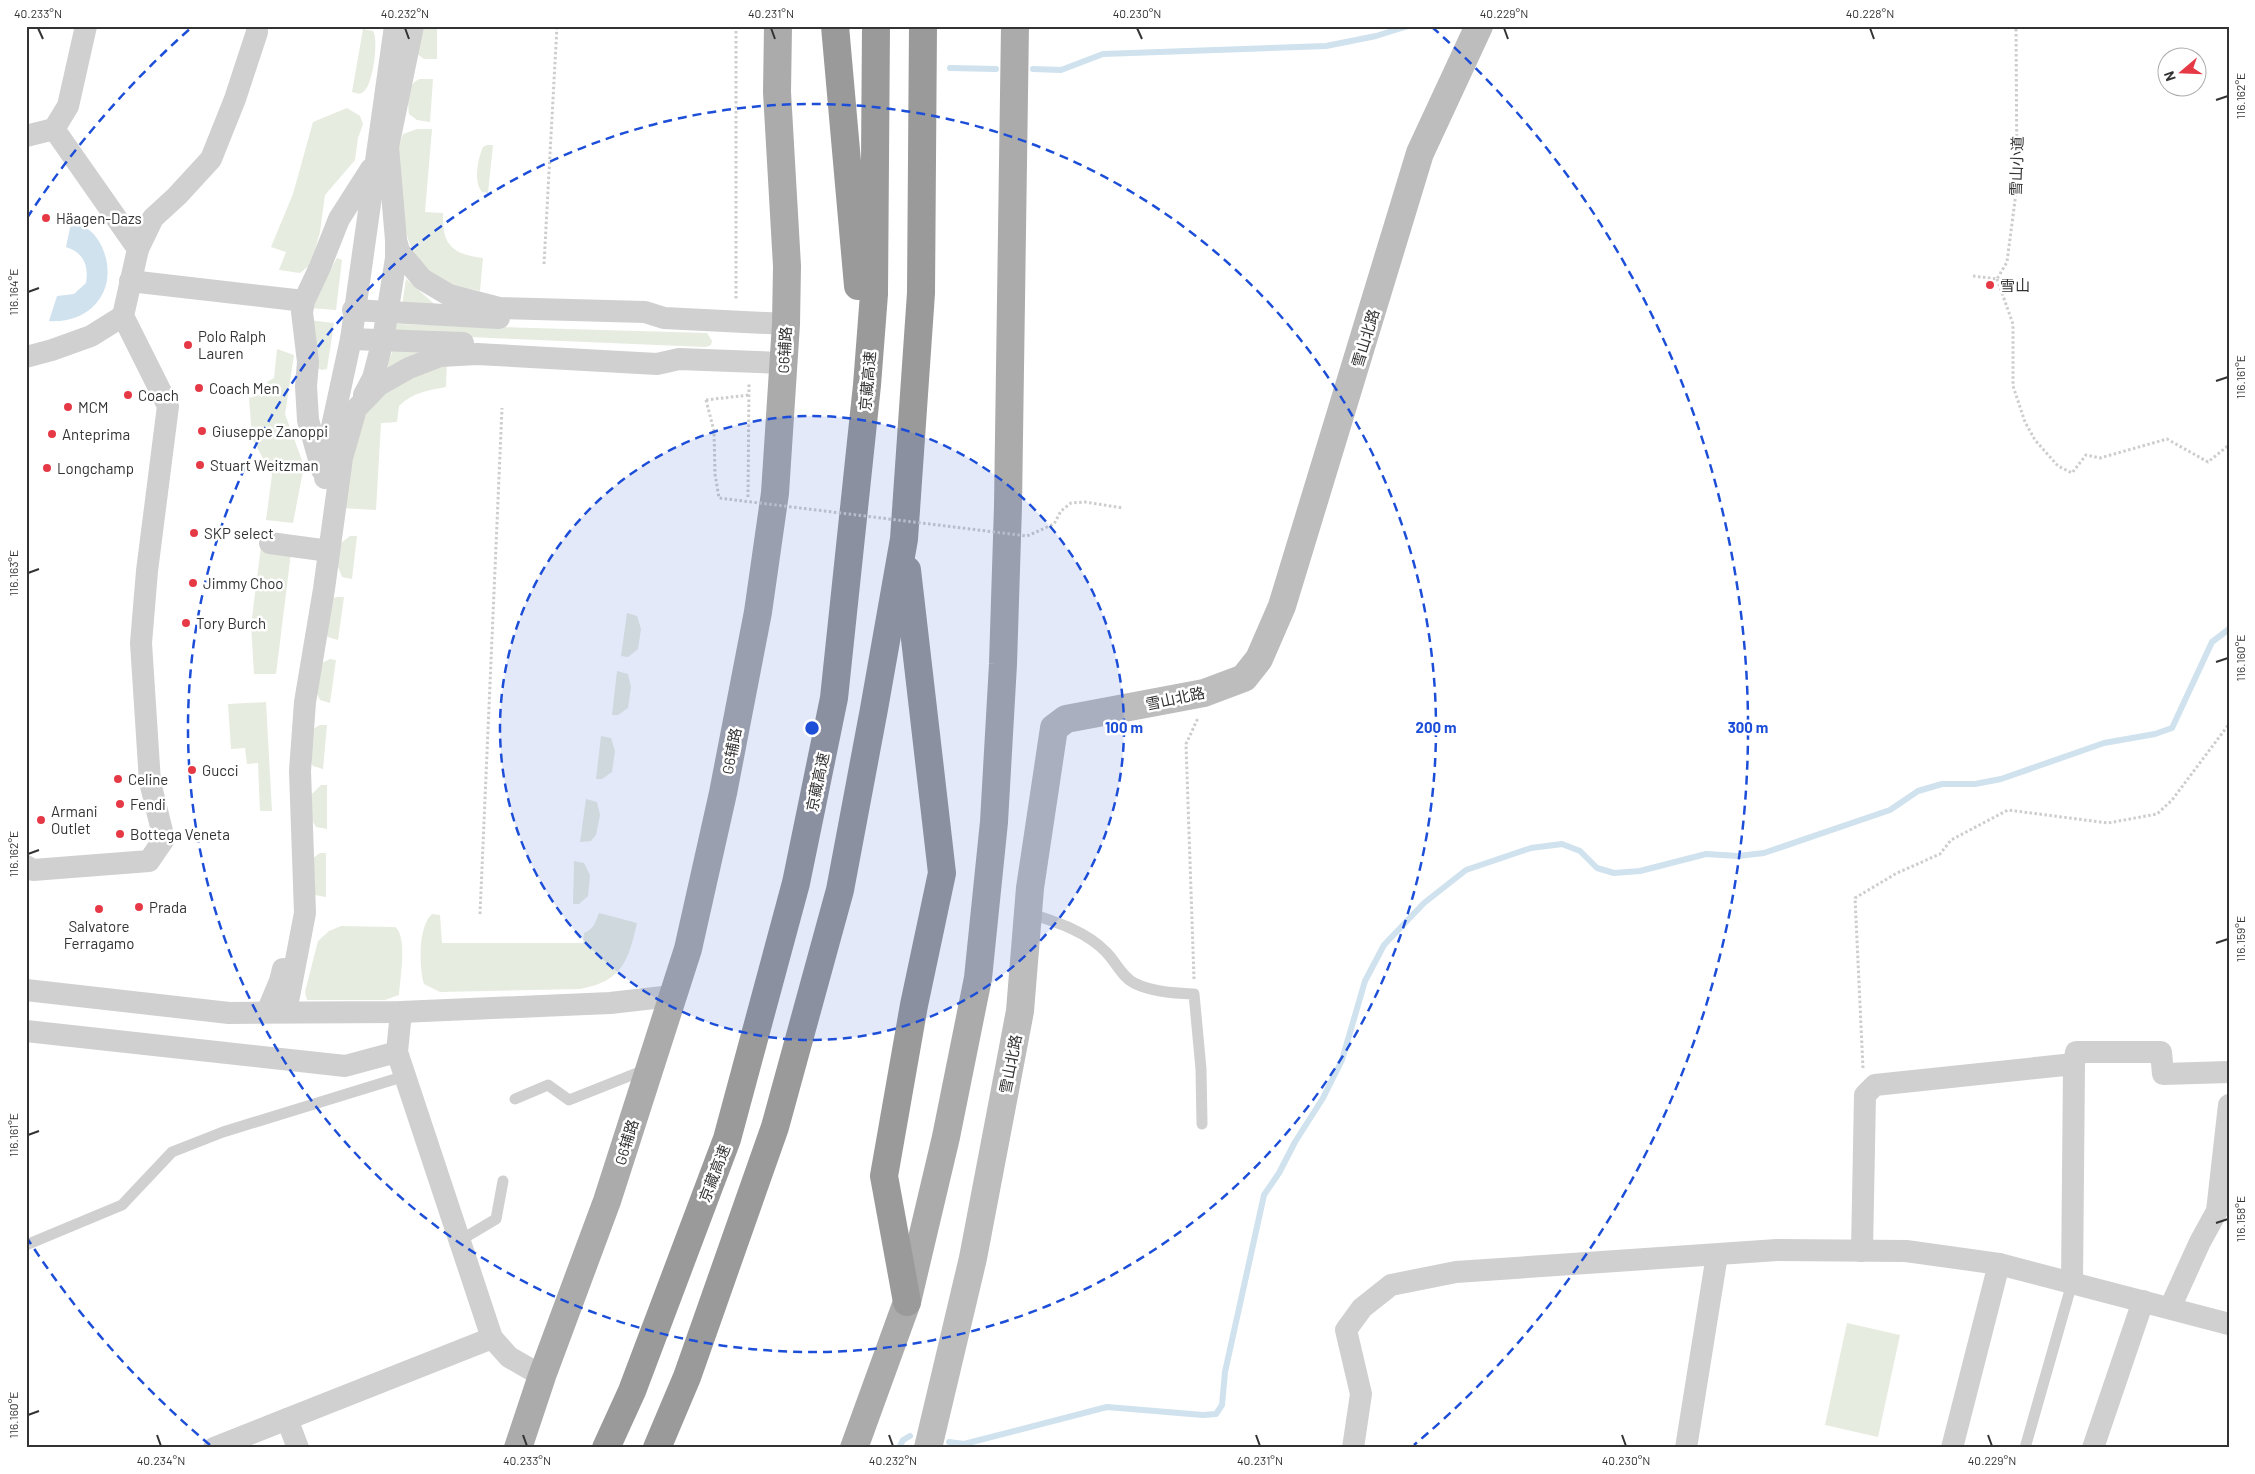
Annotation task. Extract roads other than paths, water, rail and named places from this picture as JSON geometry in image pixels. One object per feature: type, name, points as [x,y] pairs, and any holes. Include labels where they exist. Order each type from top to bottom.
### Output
[{"type":"highway","points":[[835,26],[867,385]]},
{"type":"highway","name":"京藏高速","points":[[606,1448],[632,1391],[727,1139],[796,883],[834,698],[867,385],[874,294],[876,26]]},
{"type":"highway","points":[[657,1448],[687,1377],[775,1127],[840,890],[904,539],[921,293],[923,26]]},
{"type":"highway","points":[[904,539],[942,873],[914,1005],[884,1176],[906,1302]]},
{"type":"main road","name":"G6辅路","points":[[518,1448],[542,1376],[607,1201],[648,1068],[688,949],[758,612],[775,493],[786,324],[787,266],[776,92],[778,26]]},
{"type":"main road","points":[[854,1448],[906,1302],[946,1137],[978,978],[994,822],[1003,664],[1008,506],[1015,26]]},
{"type":"street","points":[[26,136],[54,129],[68,106],[86,26]]},
{"type":"street","points":[[26,866],[33,870],[149,861],[164,839],[150,782],[141,643],[168,406],[123,316],[138,249],[153,218],[177,196],[211,159],[235,100],[257,32],[257,26]]},
{"type":"street","points":[[322,550],[320,519],[328,445],[351,339],[353,310],[395,26]]},
{"type":"street","points":[[276,1012],[280,981],[292,926],[294,883],[289,798],[288,737],[322,550],[342,458],[356,409],[374,378],[383,340],[396,258],[388,147],[413,26]]},
{"type":"street","name":"雪山北路","points":[[928,1448],[973,1258],[1019,1021],[1028,913],[1054,728],[1066,719],[1208,692],[1244,678],[1259,659],[1282,606],[1420,153],[1479,26]]},
{"type":"street","points":[[54,129],[138,249]]},
{"type":"street","points":[[325,479],[313,440],[306,404],[308,362],[302,320],[304,301],[339,219],[375,165]]},
{"type":"street","points":[[396,240],[399,251],[422,279],[449,295],[499,308],[645,312],[664,318],[786,324]]},
{"type":"street","points":[[130,281],[304,301]]},
{"type":"street","points":[[353,310],[649,324],[664,318]]},
{"type":"street","points":[[26,357],[90,336],[123,316]]},
{"type":"street","points":[[351,339],[658,349],[679,359]]},
{"type":"street","points":[[356,409],[379,385],[409,368],[440,356],[477,354],[657,364],[679,359],[784,363]]},
{"type":"street","points":[[270,543],[322,550]]},
{"type":"street","points":[[26,990],[229,1013],[401,1012],[610,1003],[672,996]]},
{"type":"street","points":[[401,1012],[397,1052],[458,1241],[492,1338],[509,1357],[542,1376]]},
{"type":"street","points":[[26,1031],[345,1066],[397,1052]]},
{"type":"street","points":[[2072,1283],[2074,1064],[2076,1052],[2162,1052],[2164,1074],[2229,1072]]},
{"type":"street","points":[[1862,1251],[1865,1095],[1875,1085],[2074,1064]]},
{"type":"street","points":[[2170,1308],[2200,1242],[2217,1211],[2225,1168],[2229,1105]]},
{"type":"street","points":[[1353,1448],[1361,1394],[1346,1330],[1362,1308],[1391,1285],[1456,1272],[1777,1250],[1906,1251],[1999,1264],[2229,1324]]},
{"type":"street","points":[[1686,1448],[1718,1255]]},
{"type":"street","points":[[1952,1448],[1999,1264]]},
{"type":"street","points":[[2093,1448],[2143,1302]]},
{"type":"street","points":[[214,1448],[492,1338]]},
{"type":"street","points":[[287,1418],[298,1448]]},
{"type":"lane","points":[[1028,913],[1064,925],[1083,936],[1106,952],[1132,982],[1147,988],[1194,994],[1201,1069],[1202,1124]]},
{"type":"lane","points":[[515,1099],[548,1085],[569,1100],[648,1068]]},
{"type":"lane","points":[[26,1245],[122,1205],[172,1152],[224,1132],[405,1076]]},
{"type":"lane","points":[[458,1241],[496,1219],[503,1181]]},
{"type":"lane","points":[[2025,1448],[2072,1283]]},
{"type":"water","points":[[71,223],[89,230],[99,242],[104,252],[107,266],[107,280],[104,292],[88,311],[77,317],[49,321],[57,296],[74,294],[86,283],[87,270],[84,260],[77,252],[66,247]]},
{"type":"waterway","points":[[1033,69],[1061,70],[1103,54],[1326,46],[1376,36],[1408,26]]},
{"type":"waterway","points":[[950,68],[996,69]]},
{"type":"waterway","points":[[949,1442],[964,1444],[1107,1407],[1203,1415],[1216,1414],[1222,1405],[1225,1372],[1264,1195],[1323,1098],[1342,1060],[1365,981],[1384,945],[1424,903],[1466,870],[1531,848],[1562,844],[1580,851],[1597,868],[1614,873],[1640,871],[1706,854],[1738,856],[1764,853],[1890,810],[1918,791],[1942,784],[1975,784],[2001,779],[2104,743],[2155,734],[2172,728],[2212,642],[2229,629]]},
{"type":"waterway","points":[[899,1448],[903,1440],[910,1436]]},
{"type":"place","name":"Häagen-Dazs","points":[[46,218]]},
{"type":"place","name":"雪山","points":[[1990,285]]},
{"type":"place","name":"Polo Ralph Lauren","points":[[188,345]]},
{"type":"place","name":"Coach Men","points":[[199,388]]},
{"type":"place","name":"Coach","points":[[128,395]]},
{"type":"place","name":"MCM","points":[[68,407]]},
{"type":"place","name":"Giuseppe Zanoppi","points":[[202,431]]},
{"type":"place","name":"Anteprima","points":[[52,434]]},
{"type":"place","name":"Stuart Weitzman","points":[[200,465]]},
{"type":"place","name":"Longchamp","points":[[47,468]]},
{"type":"place","name":"SKP select","points":[[194,533]]},
{"type":"place","name":"Jimmy Choo","points":[[193,583]]},
{"type":"place","name":"Tory Burch","points":[[186,623]]},
{"type":"place","name":"Gucci","points":[[192,770]]},
{"type":"place","name":"Celine","points":[[118,779]]},
{"type":"place","name":"Fendi","points":[[120,804]]},
{"type":"place","name":"Armani Outlet","points":[[41,820]]},
{"type":"place","name":"Bottega Veneta","points":[[120,834]]},
{"type":"place","name":"Prada","points":[[139,907]]},
{"type":"place","name":"Salvatore Ferragamo","points":[[99,909]]}]
